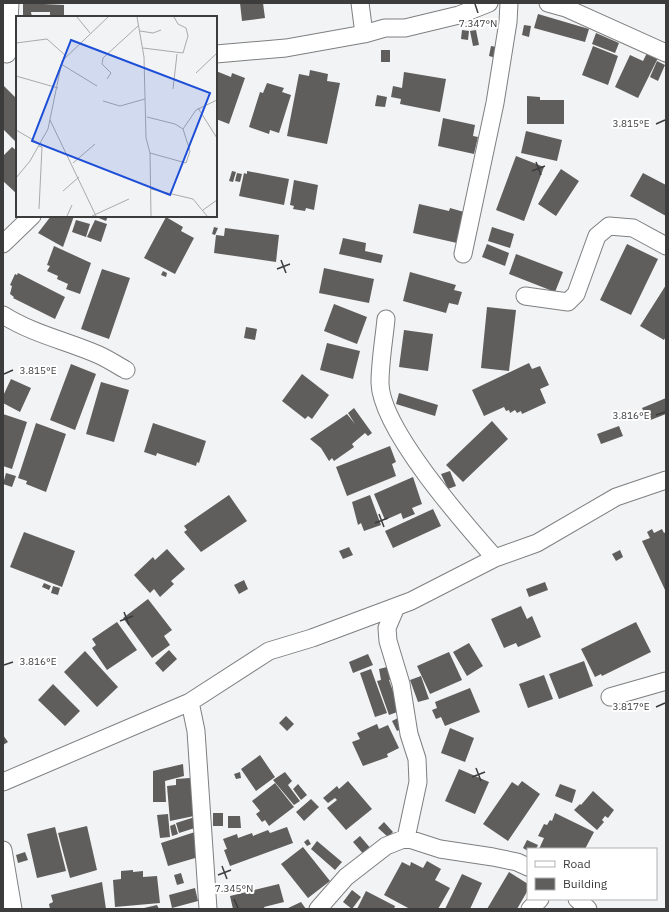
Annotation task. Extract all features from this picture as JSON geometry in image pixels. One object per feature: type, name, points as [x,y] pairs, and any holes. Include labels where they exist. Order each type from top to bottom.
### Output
[{"type":"street","points":[[9,54],[10,3]]},
{"type":"street","points":[[360,3],[364,34]]},
{"type":"street","points":[[217,54],[286,48],[364,34],[385,28],[405,28],[459,15],[489,3]]},
{"type":"street","points":[[463,254],[495,103],[508,22],[509,3]]},
{"type":"street","points":[[548,3],[567,5],[666,53]]},
{"type":"street","points":[[3,244],[31,217]]},
{"type":"street","points":[[525,296],[568,302],[576,294],[597,236],[609,226],[633,228],[666,246]]},
{"type":"street","points":[[3,315],[19,325],[38,333],[100,355],[126,370]]},
{"type":"street","points":[[386,319],[380,384],[384,403],[395,427],[428,477],[495,558]]},
{"type":"street","points":[[3,782],[190,702],[269,651],[411,601],[495,558],[537,543],[616,496],[666,480]]},
{"type":"street","points":[[396,607],[387,628],[388,641],[401,684],[409,734],[417,759],[418,782],[406,838]]},
{"type":"street","points":[[610,697],[666,681]]},
{"type":"street","points":[[190,702],[197,739],[208,909]]},
{"type":"street","points":[[318,909],[346,877],[386,846],[406,838],[440,849],[493,857],[517,862],[527,867]]},
{"type":"street","points":[[3,850],[13,909]]},
{"type":"street","points":[[530,909],[539,900]]},
{"type":"street","points":[[578,900],[588,909]]},
{"type":"building","points":[[23,3],[64,5],[64,16],[50,16],[50,12],[31,12],[32,16],[23,16]]},
{"type":"building","points":[[240,3],[263,3],[265,18],[242,21]]},
{"type":"building","points":[[538,14],[589,29],[585,42],[534,28]]},
{"type":"building","points":[[524,25],[531,26],[529,37],[522,35]]},
{"type":"building","points":[[462,30],[469,31],[468,40],[461,39]]},
{"type":"building","points":[[476,30],[479,45],[473,46],[470,31]]},
{"type":"building","points":[[596,33],[619,43],[615,53],[592,44]]},
{"type":"building","points":[[491,46],[502,48],[500,59],[489,56]]},
{"type":"building","points":[[593,46],[618,56],[608,85],[582,75]]},
{"type":"building","points":[[381,50],[390,50],[390,62],[381,62]]},
{"type":"building","points":[[648,51],[659,56],[638,98],[615,87],[630,55],[643,61]]},
{"type":"building","points":[[657,61],[665,65],[658,81],[650,77]]},
{"type":"building","points":[[310,70],[328,74],[327,81],[340,83],[327,144],[287,136],[299,74],[309,76]]},
{"type":"building","points":[[217,71],[231,77],[232,73],[245,78],[229,124],[217,119]]},
{"type":"building","points":[[404,72],[446,79],[440,112],[400,104],[401,99],[391,97],[393,86],[402,88]]},
{"type":"building","points":[[267,83],[284,88],[282,92],[291,95],[279,133],[270,130],[269,134],[249,127],[260,92],[263,93]]},
{"type":"building","points":[[3,85],[16,98],[16,142],[3,129]]},
{"type":"building","points":[[377,95],[387,97],[385,107],[375,106]]},
{"type":"building","points":[[527,96],[540,97],[540,100],[564,100],[564,124],[527,124]]},
{"type":"building","points":[[443,118],[475,125],[473,136],[478,137],[474,154],[438,146]]},
{"type":"building","points":[[526,131],[562,140],[557,161],[521,153]]},
{"type":"building","points":[[12,147],[16,150],[16,193],[3,181],[3,156]]},
{"type":"building","points":[[516,156],[544,167],[524,221],[496,210]]},
{"type":"building","points":[[561,169],[579,181],[556,216],[538,204]]},
{"type":"building","points":[[232,171],[236,172],[233,182],[229,181]]},
{"type":"building","points":[[247,171],[289,179],[284,205],[239,196],[244,173],[247,174]]},
{"type":"building","points":[[237,173],[242,174],[240,182],[235,181]]},
{"type":"building","points":[[643,173],[666,185],[666,216],[630,196]]},
{"type":"building","points":[[294,180],[318,185],[314,210],[306,208],[305,211],[293,209],[294,206],[290,205]]},
{"type":"building","points":[[419,204],[449,211],[450,208],[464,212],[457,243],[413,233]]},
{"type":"building","points":[[50,217],[74,217],[63,247],[38,233]]},
{"type":"building","points":[[96,217],[108,217],[106,221]]},
{"type":"building","points":[[166,217],[183,227],[181,231],[194,238],[175,274],[144,258]]},
{"type":"building","points":[[76,220],[90,224],[86,237],[72,232]]},
{"type":"building","points":[[95,220],[107,224],[101,242],[87,237]]},
{"type":"building","points":[[214,227],[218,228],[215,235],[212,234]]},
{"type":"building","points":[[492,227],[514,234],[510,248],[488,241]]},
{"type":"building","points":[[225,228],[279,235],[276,262],[214,253],[216,235],[224,236]]},
{"type":"building","points":[[343,238],[366,243],[365,251],[383,255],[381,263],[339,254]]},
{"type":"building","points":[[487,244],[509,253],[505,266],[482,257]]},
{"type":"building","points":[[627,244],[658,259],[631,315],[600,300]]},
{"type":"building","points":[[54,246],[91,263],[80,294],[66,289],[68,284],[57,279],[58,276],[47,271],[50,266],[47,265]]},
{"type":"building","points":[[516,254],[563,272],[555,292],[509,274]]},
{"type":"building","points":[[324,268],[374,279],[369,303],[319,293]]},
{"type":"building","points":[[102,269],[130,278],[109,339],[81,329]]},
{"type":"building","points":[[163,271],[167,273],[166,277],[161,275]]},
{"type":"building","points":[[410,272],[456,285],[454,290],[462,292],[458,305],[449,303],[446,313],[403,301]]},
{"type":"building","points":[[18,273],[65,297],[55,319],[13,298],[14,297],[10,294],[12,286],[10,285],[15,274],[17,275]]},
{"type":"building","points":[[666,285],[666,336],[664,340],[640,326]]},
{"type":"building","points":[[334,304],[367,317],[357,344],[324,331]]},
{"type":"building","points":[[487,307],[516,310],[509,371],[481,368]]},
{"type":"building","points":[[246,327],[257,329],[255,340],[244,338]]},
{"type":"building","points":[[404,330],[433,334],[428,371],[399,367]]},
{"type":"building","points":[[327,343],[360,351],[353,379],[320,370]]},
{"type":"building","points":[[529,363],[532,369],[540,366],[549,385],[540,389],[546,403],[522,414],[521,411],[517,413],[515,410],[510,413],[509,410],[506,411],[504,407],[484,416],[472,390]]},
{"type":"building","points":[[71,364],[96,374],[75,430],[50,420]]},
{"type":"building","points":[[302,374],[329,395],[312,419],[308,416],[305,419],[282,401]]},
{"type":"building","points":[[11,379],[31,388],[20,412],[3,403],[3,396]]},
{"type":"building","points":[[101,382],[129,390],[114,442],[86,434]]},
{"type":"building","points":[[399,393],[438,405],[435,416],[396,404]]},
{"type":"building","points":[[666,398],[666,414],[648,421],[642,408]]},
{"type":"building","points":[[354,408],[372,433],[368,436],[365,433],[352,444],[354,447],[334,461],[332,458],[329,461],[321,448],[310,439],[347,414],[355,424],[348,413]]},
{"type":"building","points":[[3,414],[27,422],[12,469],[3,466]]},
{"type":"building","points":[[492,421],[508,439],[463,482],[446,465]]},
{"type":"building","points":[[36,423],[66,434],[46,492],[26,484],[27,481],[18,478]]},
{"type":"building","points":[[153,423],[206,441],[199,463],[197,462],[196,466],[157,453],[156,456],[144,452]]},
{"type":"building","points":[[619,426],[623,436],[601,444],[597,434]]},
{"type":"building","points":[[390,446],[396,462],[392,464],[396,476],[347,496],[336,467]]},
{"type":"building","points":[[450,471],[456,486],[448,489],[441,474]]},
{"type":"building","points":[[6,473],[16,476],[12,487],[3,484]]},
{"type":"building","points":[[413,477],[422,504],[412,508],[415,514],[403,519],[401,513],[385,520],[374,494]]},
{"type":"building","points":[[229,495],[247,521],[201,552],[184,532],[187,530],[184,526]]},
{"type":"building","points":[[370,495],[381,525],[364,531],[361,523],[358,525],[352,502]]},
{"type":"building","points":[[433,509],[441,526],[393,548],[385,531]]},
{"type":"building","points":[[652,529],[654,533],[662,529],[664,533],[666,532],[666,592],[642,541],[650,538],[647,532]]},
{"type":"building","points":[[24,532],[75,551],[62,587],[10,567]]},
{"type":"building","points":[[349,547],[353,555],[343,559],[339,551]]},
{"type":"building","points":[[167,549],[185,569],[171,581],[174,584],[160,597],[154,589],[150,593],[134,575],[153,557],[155,560]]},
{"type":"building","points":[[620,550],[623,557],[616,561],[612,554]]},
{"type":"building","points":[[244,580],[248,589],[239,594],[234,585]]},
{"type":"building","points":[[545,582],[548,590],[529,597],[526,589]]},
{"type":"building","points":[[44,583],[51,586],[49,590],[42,587]]},
{"type":"building","points":[[53,586],[60,588],[58,595],[51,593]]},
{"type":"building","points":[[148,599],[172,630],[164,636],[170,645],[152,658],[123,618]]},
{"type":"building","points":[[521,606],[527,619],[532,616],[541,637],[518,647],[516,643],[504,648],[491,619]]},
{"type":"building","points":[[117,622],[137,650],[107,670],[92,648],[96,645],[92,639]]},
{"type":"building","points":[[636,622],[651,652],[602,676],[601,674],[595,677],[581,649]]},
{"type":"building","points":[[469,643],[483,666],[467,676],[453,652]]},
{"type":"building","points":[[169,650],[177,659],[163,672],[155,663]]},
{"type":"building","points":[[85,651],[118,687],[97,707],[64,672]]},
{"type":"building","points":[[449,652],[462,680],[430,694],[417,666]]},
{"type":"building","points":[[368,654],[373,665],[353,673],[349,662]]},
{"type":"building","points":[[584,661],[593,686],[559,699],[549,674]]},
{"type":"building","points":[[387,667],[392,679],[389,680],[400,711],[389,715],[377,681],[381,680],[379,669]]},
{"type":"building","points":[[371,669],[387,713],[375,717],[360,673]]},
{"type":"building","points":[[544,675],[553,699],[528,708],[519,684]]},
{"type":"building","points":[[421,676],[429,699],[418,702],[410,680]]},
{"type":"building","points":[[53,684],[80,711],[65,726],[38,700]]},
{"type":"building","points":[[470,688],[480,712],[445,726],[441,717],[436,719],[432,710],[437,708],[435,702]]},
{"type":"building","points":[[286,716],[294,724],[287,731],[279,723]]},
{"type":"building","points":[[400,717],[404,728],[397,731],[392,721]]},
{"type":"building","points":[[377,724],[379,729],[388,725],[399,748],[387,754],[388,757],[363,766],[352,742],[360,739],[357,733]]},
{"type":"building","points":[[450,728],[474,738],[465,762],[441,753]]},
{"type":"building","points":[[3,735],[8,742],[3,745]]},
{"type":"building","points":[[260,755],[275,777],[256,791],[241,769]]},
{"type":"building","points":[[183,764],[184,776],[165,781],[166,802],[153,802],[153,771]]},
{"type":"building","points":[[459,769],[489,782],[475,814],[445,801]]},
{"type":"building","points":[[240,772],[241,778],[236,779],[234,774]]},
{"type":"building","points":[[285,772],[292,781],[288,785],[300,801],[294,805],[273,780]]},
{"type":"building","points":[[190,778],[194,816],[170,821],[167,786],[176,785],[176,779]]},
{"type":"building","points":[[348,781],[372,809],[346,830],[327,808],[337,800],[335,798],[328,803],[323,798],[337,786],[339,789]]},
{"type":"building","points":[[522,781],[540,794],[508,841],[483,824],[512,782],[518,786]]},
{"type":"building","points":[[275,783],[294,807],[269,826],[265,820],[262,822],[256,814],[260,811],[252,801]]},
{"type":"building","points":[[298,784],[307,795],[301,800],[293,789]]},
{"type":"building","points":[[560,784],[576,790],[572,803],[555,796]]},
{"type":"building","points":[[593,791],[614,810],[608,818],[605,816],[602,820],[604,822],[597,830],[574,810],[580,804],[581,805]]},
{"type":"building","points":[[311,799],[319,807],[304,821],[296,812]]},
{"type":"building","points":[[213,813],[223,813],[223,826],[213,826]]},
{"type":"building","points":[[555,813],[594,832],[586,848],[539,848],[544,838],[538,836],[544,824],[547,825],[550,820],[552,821]]},
{"type":"building","points":[[168,814],[170,837],[160,838],[157,815]]},
{"type":"building","points":[[198,816],[201,826],[179,833],[176,823]]},
{"type":"building","points":[[228,816],[240,816],[241,828],[228,828]]},
{"type":"building","points":[[384,822],[393,832],[388,837],[378,828]]},
{"type":"building","points":[[175,824],[178,834],[172,836],[170,826]]},
{"type":"building","points":[[87,826],[97,870],[70,878],[58,833]]},
{"type":"building","points":[[55,827],[66,871],[37,878],[27,834]]},
{"type":"building","points":[[287,827],[293,843],[230,866],[224,850],[227,849],[223,839],[237,834],[238,838],[252,833],[253,836],[268,830],[270,833]]},
{"type":"building","points":[[195,832],[202,856],[168,866],[161,843]]},
{"type":"building","points":[[360,836],[372,850],[365,856],[353,842]]},
{"type":"building","points":[[308,839],[311,844],[307,846],[304,842]]},
{"type":"building","points":[[527,840],[538,845],[536,848],[527,848],[527,850],[523,848]]},
{"type":"building","points":[[317,841],[342,862],[335,870],[311,849]]},
{"type":"building","points":[[303,847],[330,881],[308,898],[281,864]]},
{"type":"building","points":[[25,852],[28,860],[18,863],[16,855]]},
{"type":"building","points":[[427,861],[441,869],[435,880],[450,888],[438,909],[410,909],[384,895],[402,862],[410,866],[411,862],[423,868]]},
{"type":"building","points":[[133,870],[133,872],[143,871],[143,877],[157,876],[160,903],[115,907],[113,880],[121,879],[121,871]]},
{"type":"building","points":[[509,872],[527,883],[527,892],[517,909],[487,909]]},
{"type":"building","points":[[181,873],[184,883],[177,885],[174,875]]},
{"type":"building","points":[[462,874],[482,883],[470,909],[445,909]]},
{"type":"building","points":[[102,882],[106,909],[50,909],[49,904],[53,902],[51,895]]},
{"type":"building","points":[[279,884],[284,902],[264,907],[265,909],[233,909],[230,896]]},
{"type":"building","points":[[195,888],[198,901],[172,908],[169,895]]},
{"type":"building","points":[[352,890],[361,897],[352,909],[343,902]]},
{"type":"building","points":[[366,891],[395,906],[394,909],[357,909]]},
{"type":"building","points":[[301,902],[306,909],[286,909]]},
{"type":"building","points":[[157,905],[159,909],[144,909],[144,908]]}]
